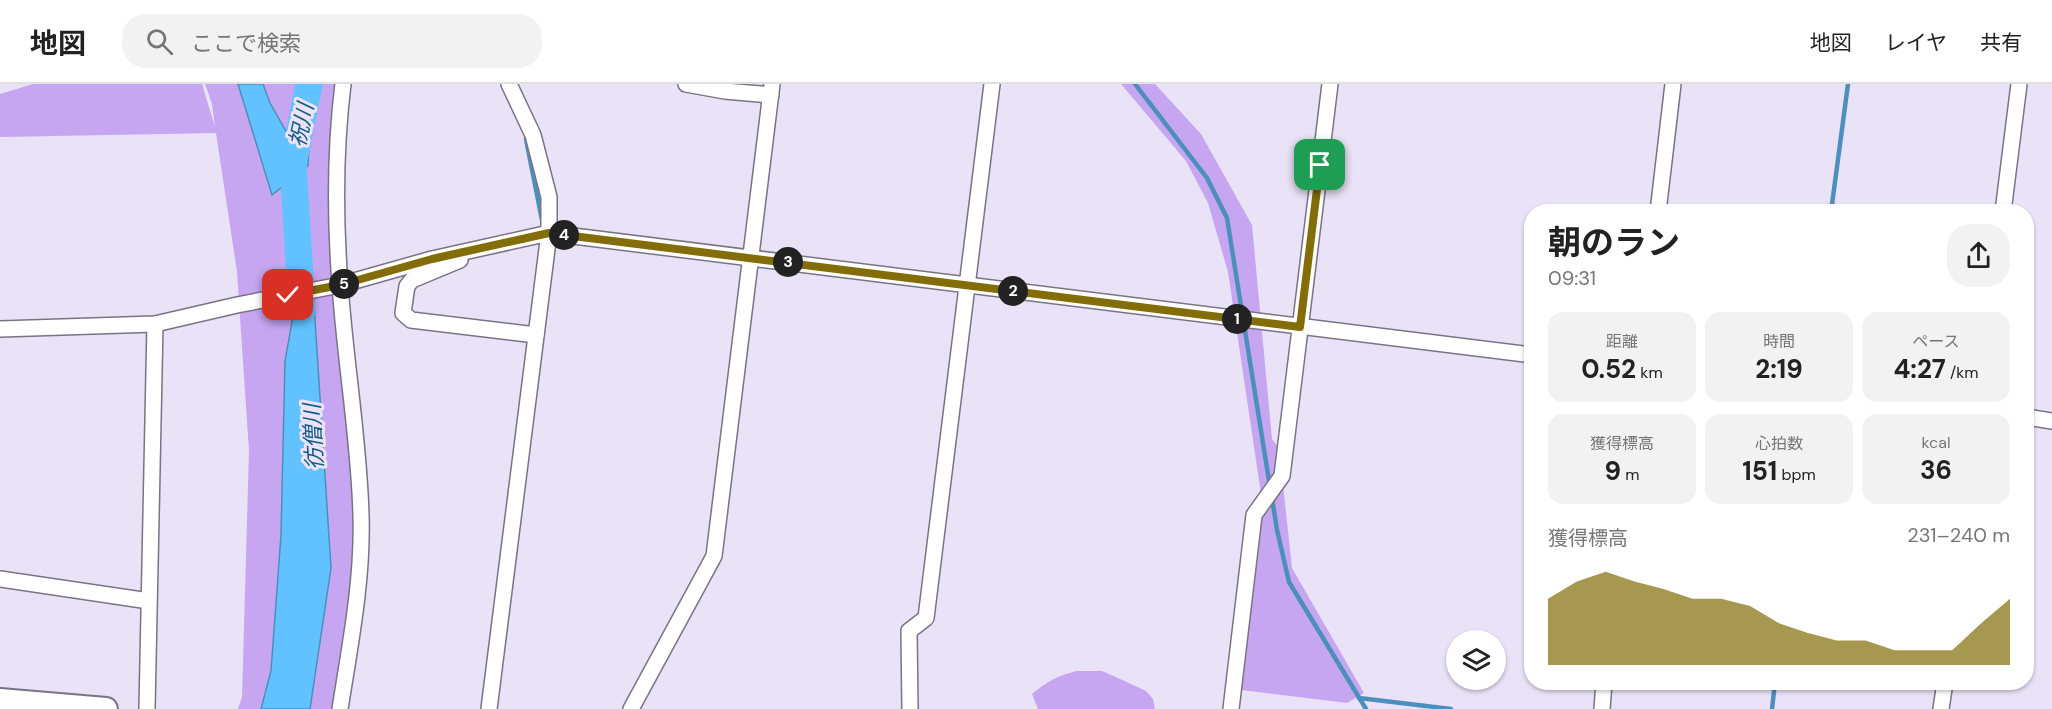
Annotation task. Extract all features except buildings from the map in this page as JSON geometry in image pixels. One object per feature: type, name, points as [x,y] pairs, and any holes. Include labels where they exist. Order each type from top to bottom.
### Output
[{"type":"highway","points":[[0,700],[106,709]]},
{"type":"street","points":[[340,709],[356,603],[361,516],[359,470],[340,285],[338,158],[343,84]]},
{"type":"street","points":[[489,709],[549,197],[533,135],[509,84]]},
{"type":"street","points":[[631,709],[714,556],[771,89],[725,91],[686,84]]},
{"type":"street","points":[[910,709],[909,630],[926,618],[992,84]]},
{"type":"street","points":[[1231,709],[1254,515],[1282,476],[1330,84]]},
{"type":"street","points":[[1659,204],[1673,84]]},
{"type":"street","points":[[2003,204],[2019,84]]},
{"type":"street","points":[[0,329],[155,324],[340,285],[432,259],[544,234],[751,257],[967,286],[1524,354]]},
{"type":"street","points":[[477,249],[467,257],[412,280],[407,286],[403,313],[411,320],[532,334]]},
{"type":"street","points":[[147,709],[155,324]]},
{"type":"street","points":[[2034,418],[2052,421]]},
{"type":"street","points":[[0,579],[148,601]]},
{"type":"street","points":[[1602,709],[1603,690]]},
{"type":"street","points":[[1941,709],[1944,690]]},
{"type":"shaded area","points":[[33,84],[202,84],[215,127],[212,104],[205,84],[350,84],[332,169],[359,568],[348,709],[238,709],[242,697],[249,451],[237,272],[216,133],[0,137],[0,94]]},
{"type":"shaded area","points":[[1121,84],[1155,84],[1201,134],[1252,225],[1272,439],[1279,448],[1292,568],[1364,693],[1347,703],[1233,689],[1261,494],[1228,272],[1208,203],[1186,161]]},
{"type":"shaded area","points":[[1077,671],[1102,671],[1146,691],[1153,699],[1155,709],[1038,709],[1032,694],[1053,680]]},
{"type":"water","name":"祝川","points":[[238,84],[263,84],[270,103],[286,131],[291,126],[302,84],[317,84],[310,118],[308,166],[272,195]]},
{"type":"water","points":[[309,227],[331,568],[310,709],[261,709],[271,671],[281,535],[285,361]]},
{"type":"waterway","name":"彷僧川","points":[[302,311],[293,165],[309,84]]},
{"type":"waterway","points":[[1135,84],[1207,178],[1227,218],[1270,487]]},
{"type":"waterway","points":[[1832,204],[1848,84]]},
{"type":"waterway","points":[[526,139],[543,225]]},
{"type":"waterway","points":[[1272,498],[1289,582],[1366,709]]},
{"type":"waterway","points":[[1772,709],[1774,690]]},
{"type":"waterway","points":[[1359,698],[1451,709]]},
{"type":"route","points":[[288,295],[340,285],[432,259],[549,233],[1300,327],[1320,165]]}]
